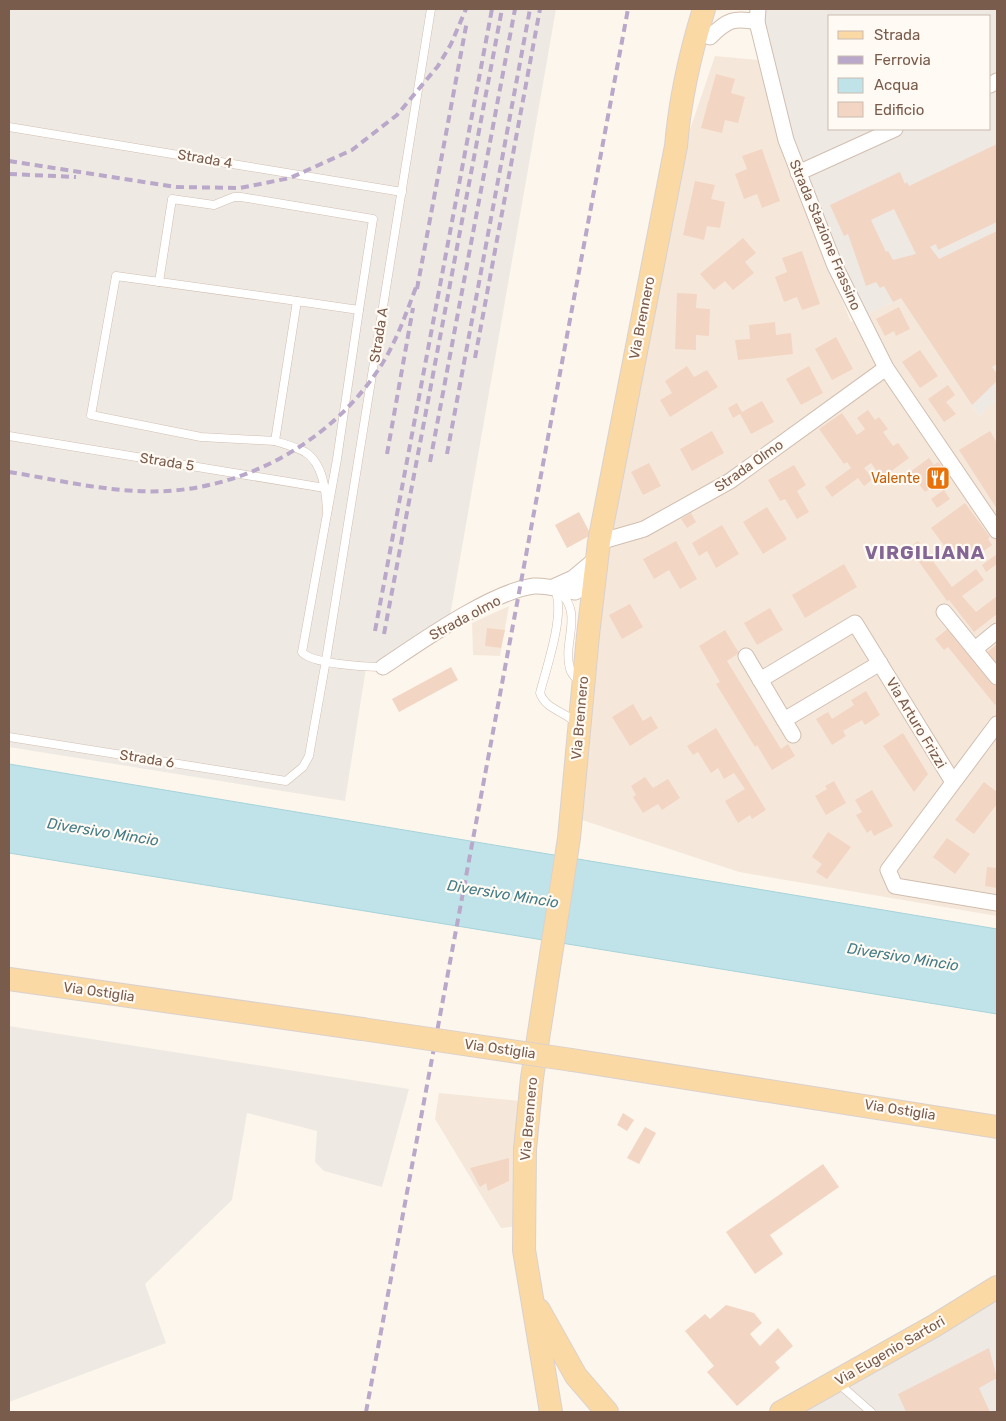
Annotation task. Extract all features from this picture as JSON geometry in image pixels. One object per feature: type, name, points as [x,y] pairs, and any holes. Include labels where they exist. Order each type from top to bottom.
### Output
[{"type":"main road","name":"Via Brennero","points":[[551,1412],[524,1250],[525,1149],[532,1078],[569,838],[598,550],[676,146],[679,114],[692,46],[704,9]]},
{"type":"main road","name":"Via Brennero","points":[[676,146],[687,117],[719,9]]},
{"type":"main road","name":"Via Ostiglia","points":[[9,979],[572,1060],[995,1125]]},
{"type":"main road","name":"Via Eugenio Sartori","points":[[782,1412],[934,1326],[997,1287]]},
{"type":"main road","name":"Via Brennero","points":[[531,1294],[576,1376],[607,1412]]},
{"type":"street","points":[[745,9],[758,15]]},
{"type":"street","points":[[710,37],[724,23],[758,15]]},
{"type":"street","name":"Strada Stazione Frassino","points":[[758,15],[786,140],[835,266],[886,368],[997,531]]},
{"type":"street","points":[[798,173],[893,130]]},
{"type":"street","name":"Strada Olmo","points":[[598,550],[644,529],[730,481],[886,368]]},
{"type":"street","name":"Strada olmo","points":[[552,586],[577,575],[598,550]]},
{"type":"street","name":"Strada olmo","points":[[383,667],[447,625],[496,600],[534,586],[552,586],[575,592],[594,582]]},
{"type":"street","points":[[944,612],[997,677]]},
{"type":"street","name":"Via Arturo Frizzi","points":[[760,680],[855,623],[953,782]]},
{"type":"street","points":[[974,649],[997,631]]},
{"type":"street","points":[[746,656],[793,735]]},
{"type":"street","name":"Via Arturo Frizzi","points":[[784,720],[880,663]]},
{"type":"street","points":[[997,724],[888,870],[895,886],[997,904]]},
{"type":"lane","name":"Strada A","points":[[286,781],[303,767],[309,756],[431,9]]},
{"type":"lane","name":"Strada 4","points":[[9,126],[402,192]]},
{"type":"lane","points":[[159,282],[172,199],[214,205],[234,197],[241,197],[373,219],[327,510],[302,652],[312,658],[363,667],[383,667]]},
{"type":"lane","points":[[327,510],[325,488],[313,459],[305,452],[275,440],[201,437],[91,415],[116,276],[359,310]]},
{"type":"lane","points":[[275,440],[297,301]]},
{"type":"lane","name":"Strada 5","points":[[9,436],[325,488]]},
{"type":"lane","points":[[552,586],[561,593],[571,608],[569,666],[572,674],[583,688]]},
{"type":"lane","points":[[552,586],[557,604],[554,646],[540,693],[542,700],[549,706],[575,720],[579,728]]},
{"type":"lane","name":"Strada 6","points":[[9,737],[286,781]]},
{"type":"lane","points":[[836,1381],[870,1412]]},
{"type":"shaded area","points":[[9,9],[556,9],[450,616],[376,666],[366,668],[345,801],[9,747]]},
{"type":"shaded area","points":[[765,9],[997,9],[997,399],[979,416],[901,298],[866,315],[840,263],[791,137],[764,21]]},
{"type":"shaded area","points":[[715,56],[758,60],[778,139],[851,322],[901,298],[979,416],[997,399],[997,916],[739,872],[579,819],[590,636],[684,147]]},
{"type":"shaded area","points":[[509,606],[500,656],[473,655],[472,623]]},
{"type":"shaded area","points":[[9,1026],[409,1089],[382,1187],[324,1171],[315,1162],[317,1131],[247,1113],[232,1200],[145,1284],[166,1343],[9,1402]]},
{"type":"shaded area","points":[[439,1093],[521,1101],[517,1226],[501,1228],[435,1119]]},
{"type":"shaded area","points":[[997,1295],[997,1412],[796,1412]]},
{"type":"water","name":"Diversivo Mincio","points":[[9,764],[997,929],[997,1014],[9,853]]},
{"type":"building","points":[[716,74],[735,79],[731,93],[745,97],[738,123],[725,120],[722,133],[701,128]]},
{"type":"building","points":[[997,144],[997,222],[938,250],[936,244],[930,247],[939,259],[997,231],[997,364],[992,367],[997,374],[997,381],[972,405],[901,298],[893,302],[884,286],[880,288],[876,282],[866,286],[848,234],[844,236],[830,205],[900,172],[905,184],[907,182],[909,186]],"holes":[[[894,209],[916,254],[893,260],[888,251],[886,252],[871,220]]]},
{"type":"building","points":[[762,149],[780,201],[762,208],[757,194],[744,199],[735,174],[747,169],[742,156]]},
{"type":"building","points":[[695,181],[715,185],[711,199],[725,202],[720,228],[707,226],[704,240],[683,235]]},
{"type":"building","points":[[743,238],[756,253],[745,262],[754,273],[733,290],[725,281],[714,290],[700,274]]},
{"type":"building","points":[[802,251],[820,304],[802,310],[797,297],[784,302],[775,277],[787,272],[782,258]]},
{"type":"building","points":[[677,293],[697,294],[696,308],[710,309],[709,336],[696,335],[696,350],[675,349]]},
{"type":"building","points":[[899,307],[910,329],[896,336],[894,331],[885,336],[876,319]]},
{"type":"building","points":[[775,322],[776,335],[791,333],[793,354],[738,360],[735,340],[750,339],[749,325]]},
{"type":"building","points":[[836,337],[853,369],[832,380],[815,349]]},
{"type":"building","points":[[920,350],[938,376],[920,388],[902,362]]},
{"type":"building","points":[[687,366],[694,377],[707,370],[718,387],[670,417],[660,400],[672,393],[665,381]]},
{"type":"building","points":[[809,366],[823,393],[801,405],[786,379]]},
{"type":"building","points":[[948,385],[955,395],[946,402],[956,414],[944,422],[928,399]]},
{"type":"building","points":[[762,401],[774,422],[751,434],[740,414],[733,418],[728,408],[737,403],[742,412]]},
{"type":"building","points":[[868,410],[875,420],[879,417],[888,429],[883,432],[893,446],[898,443],[909,458],[882,478],[871,463],[864,468],[873,479],[864,486],[858,478],[832,497],[825,487],[851,468],[847,462],[844,464],[819,429],[842,413],[857,435],[865,429],[857,418]]},
{"type":"building","points":[[712,431],[724,453],[692,471],[680,449]]},
{"type":"building","points":[[990,431],[997,443],[997,509],[959,450]]},
{"type":"building","points":[[929,458],[934,465],[938,462],[948,475],[925,492],[910,472]]},
{"type":"building","points":[[649,463],[661,486],[643,495],[631,472]]},
{"type":"building","points":[[794,465],[806,485],[797,491],[809,512],[797,519],[785,499],[780,501],[768,480]]},
{"type":"building","points":[[944,490],[950,499],[937,508],[931,499]]},
{"type":"building","points":[[965,503],[990,537],[988,539],[992,545],[971,560],[961,546],[955,551],[950,544],[946,548],[931,528]]},
{"type":"building","points":[[767,507],[787,539],[763,554],[743,522]]},
{"type":"building","points":[[579,512],[591,535],[567,548],[555,525]]},
{"type":"building","points":[[691,513],[696,522],[687,528],[681,519]]},
{"type":"building","points":[[722,525],[739,554],[716,568],[707,551],[699,556],[692,543]]},
{"type":"building","points":[[676,541],[697,579],[680,589],[669,570],[654,579],[643,559]]},
{"type":"building","points":[[918,541],[952,587],[976,569],[984,580],[962,596],[976,612],[997,596],[997,614],[974,632],[949,600],[947,601],[909,548]]},
{"type":"building","points":[[997,554],[997,564],[986,572],[982,565]]},
{"type":"building","points":[[844,564],[857,587],[805,618],[792,595]]},
{"type":"building","points":[[630,604],[643,627],[622,639],[609,615]]},
{"type":"building","points":[[770,608],[783,630],[757,645],[744,623]]},
{"type":"building","points":[[951,626],[997,684],[997,703],[995,705],[948,647],[944,650],[935,639]]},
{"type":"building","points":[[487,628],[505,630],[501,648],[485,646]]},
{"type":"building","points":[[725,630],[739,653],[727,661],[781,749],[788,744],[795,756],[772,770],[757,745],[755,747],[716,684],[720,682],[699,646]]},
{"type":"building","points":[[997,644],[997,671],[985,654]]},
{"type":"building","points":[[451,667],[458,680],[399,712],[392,699]]},
{"type":"building","points":[[866,691],[880,715],[865,725],[862,720],[843,731],[846,736],[832,745],[816,719],[828,712],[832,719],[854,705],[851,700]]},
{"type":"building","points":[[633,704],[643,721],[651,716],[658,728],[630,746],[612,717]]},
{"type":"building","points":[[716,728],[766,810],[752,819],[750,815],[738,823],[725,801],[745,789],[734,773],[724,779],[718,768],[711,773],[698,752],[693,755],[687,746]]},
{"type":"building","points":[[903,733],[928,774],[914,792],[883,746]]},
{"type":"building","points":[[645,777],[653,788],[668,779],[680,798],[662,810],[658,804],[643,813],[633,797],[636,795],[631,786]]},
{"type":"building","points":[[834,781],[846,803],[826,815],[815,796],[827,789],[825,786]]},
{"type":"building","points":[[984,782],[997,792],[997,804],[974,834],[955,820]]},
{"type":"building","points":[[872,790],[893,826],[874,836],[871,830],[867,833],[856,815],[862,812],[855,800]]},
{"type":"building","points":[[828,832],[851,847],[827,879],[816,872],[822,864],[812,857]]},
{"type":"building","points":[[947,838],[970,854],[955,874],[933,857]]},
{"type":"building","points":[[987,867],[997,868],[997,888],[985,886]]},
{"type":"building","points":[[623,1113],[634,1120],[627,1131],[617,1125]]},
{"type":"building","points":[[645,1127],[656,1133],[639,1164],[627,1158]]},
{"type":"building","points":[[509,1158],[509,1181],[488,1191],[486,1183],[480,1187],[470,1168]]},
{"type":"building","points":[[823,1164],[839,1187],[770,1235],[783,1254],[755,1274],[726,1232]]},
{"type":"building","points":[[726,1305],[754,1313],[762,1323],[750,1334],[760,1346],[778,1328],[793,1346],[775,1362],[780,1368],[737,1406],[707,1372],[714,1366],[685,1331],[705,1314],[710,1319]]},
{"type":"building","points":[[989,1348],[997,1378],[979,1388],[990,1412],[906,1412],[898,1394]]},
{"type":"railway","points":[[9,161],[176,187],[240,188],[290,178],[352,150],[397,115],[438,66],[451,44],[466,9]]},
{"type":"railway","points":[[375,631],[492,9]]},
{"type":"railway","points":[[384,634],[502,9]]},
{"type":"railway","points":[[430,462],[515,9]]},
{"type":"railway","points":[[447,454],[530,9]]},
{"type":"railway","points":[[475,358],[540,9]]},
{"type":"railway","points":[[366,1412],[628,9]]},
{"type":"railway","points":[[417,289],[467,21]]},
{"type":"railway","points":[[9,174],[76,177]]},
{"type":"railway","points":[[9,472],[107,488],[167,491],[200,487],[231,479],[262,467],[292,452],[319,433],[344,411],[366,386],[390,350],[418,282]]},
{"type":"railway","points":[[387,454],[413,308]]},
{"type":"place","name":"Valente","points":[[938,478]]},
{"type":"district","name":"VIRGILIANA","points":[[925,552]]}]
